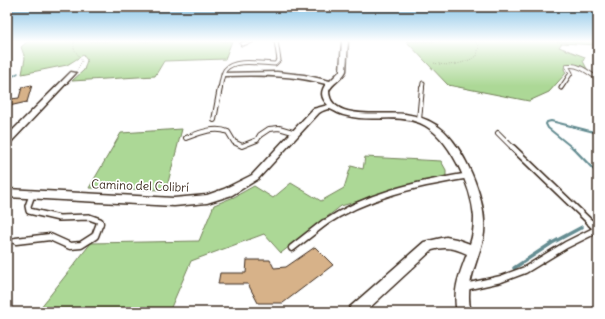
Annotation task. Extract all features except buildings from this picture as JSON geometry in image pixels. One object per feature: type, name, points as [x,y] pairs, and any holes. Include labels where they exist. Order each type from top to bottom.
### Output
[{"type":"street","points":[[345,56],[343,71],[339,77],[330,83],[326,88],[325,94],[327,100],[333,107],[343,112],[356,114],[400,116],[419,120],[431,125],[443,135],[467,176],[476,197],[479,212],[479,231],[461,300],[464,312]]},
{"type":"street","points":[[7,141],[72,73]]},
{"type":"street","points":[[224,74],[286,75],[314,78],[330,83]]},
{"type":"street","name":"Camino del Colibrí","points":[[7,193],[174,202],[207,199],[228,192],[254,177],[316,111],[323,108],[333,107]]},
{"type":"street","points":[[355,312],[428,246],[439,242],[450,242],[473,251]]},
{"type":"lane","points":[[214,120],[224,74],[227,67],[239,63],[275,64],[278,60],[278,56]]},
{"type":"lane","points":[[560,88],[571,73],[567,66],[569,65],[580,68],[598,79]]},
{"type":"lane","points":[[419,120],[423,83]]},
{"type":"lane","points":[[186,138],[209,131],[226,131],[231,135],[234,142],[242,146],[257,140],[260,133],[266,129],[276,128],[296,132]]},
{"type":"lane","points":[[464,287],[501,279],[525,270],[566,245],[598,229],[498,133]]},
{"type":"lane","points":[[292,248],[334,217],[372,200],[413,186],[467,176]]},
{"type":"lane","points":[[16,241],[40,236],[54,237],[62,243],[72,246],[86,243],[93,238],[101,228],[100,221],[94,218],[59,218],[29,211],[28,206],[32,195]]},
{"type":"path","points":[[72,73],[79,68],[82,60],[79,56]]},
{"type":"path","points":[[434,63],[450,66],[458,65],[478,56]]},
{"type":"green space","points":[[24,56],[82,56],[67,65],[22,74]]},
{"type":"green space","points":[[84,56],[226,56],[225,59],[164,61],[155,76],[72,81],[84,70],[87,60]]},
{"type":"green space","points":[[420,56],[582,56],[585,57],[583,61],[587,69],[572,64],[565,64],[564,69],[566,73],[549,92],[529,101],[448,85]]},
{"type":"green space","points":[[182,129],[166,190],[89,188],[121,133]]},
{"type":"green space","points":[[365,157],[441,161],[446,170],[446,176],[341,206],[281,253],[264,234],[191,261],[169,312],[37,312],[91,243],[199,241],[214,205],[234,197],[254,186],[273,198],[291,183],[321,201],[344,188],[351,166],[363,169]]},
{"type":"waterway","points":[[7,80],[18,73]]},
{"type":"waterway","points":[[574,149],[548,128],[546,124],[547,122],[551,121],[598,133]]},
{"type":"waterway","points":[[574,149],[598,174]]},
{"type":"waterway","points":[[514,268],[552,243],[582,227]]}]
